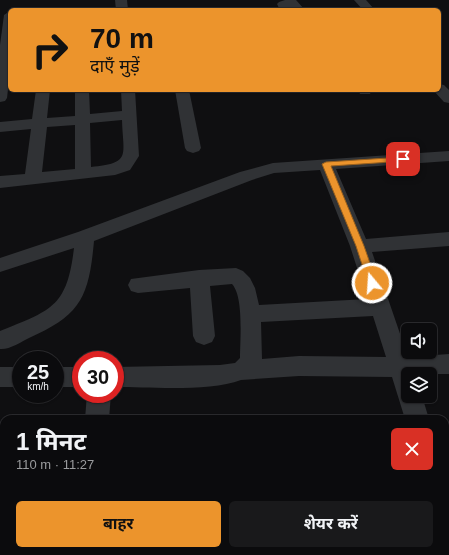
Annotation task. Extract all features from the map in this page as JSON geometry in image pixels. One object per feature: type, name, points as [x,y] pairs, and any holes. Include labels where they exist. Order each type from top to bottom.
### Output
[{"type":"street","points":[[360,0],[367,8]]},
{"type":"street","points":[[288,4],[293,2],[298,8]]},
{"type":"street","points":[[0,98],[4,83],[5,44],[8,27]]},
{"type":"street","points":[[441,90],[449,99]]},
{"type":"street","points":[[33,179],[43,92]]},
{"type":"street","points":[[82,92],[83,173]]},
{"type":"street","points":[[0,182],[115,170],[124,166],[131,156],[128,92]]},
{"type":"street","points":[[182,92],[193,148]]},
{"type":"street","points":[[0,127],[130,115]]},
{"type":"street","points":[[0,265],[85,237],[246,176],[273,168],[449,156]]},
{"type":"street","points":[[326,164],[360,246],[401,370]]},
{"type":"street","points":[[2,340],[48,320],[61,311],[73,298],[80,276],[85,237]]},
{"type":"street","points":[[360,246],[449,239]]},
{"type":"street","points":[[138,285],[230,275],[241,279],[245,287],[250,314],[251,358],[249,363],[242,371]]},
{"type":"street","points":[[199,278],[204,336]]},
{"type":"street","points":[[250,314],[380,308]]},
{"type":"street","points":[[124,377],[221,375],[242,371],[299,366],[400,367],[449,364]]},
{"type":"street","points":[[0,377],[12,377]]},
{"type":"street","points":[[97,415],[98,403]]},
{"type":"street","points":[[412,403],[416,415]]},
{"type":"route","points":[[372,283],[360,246],[326,164],[403,159]]}]
